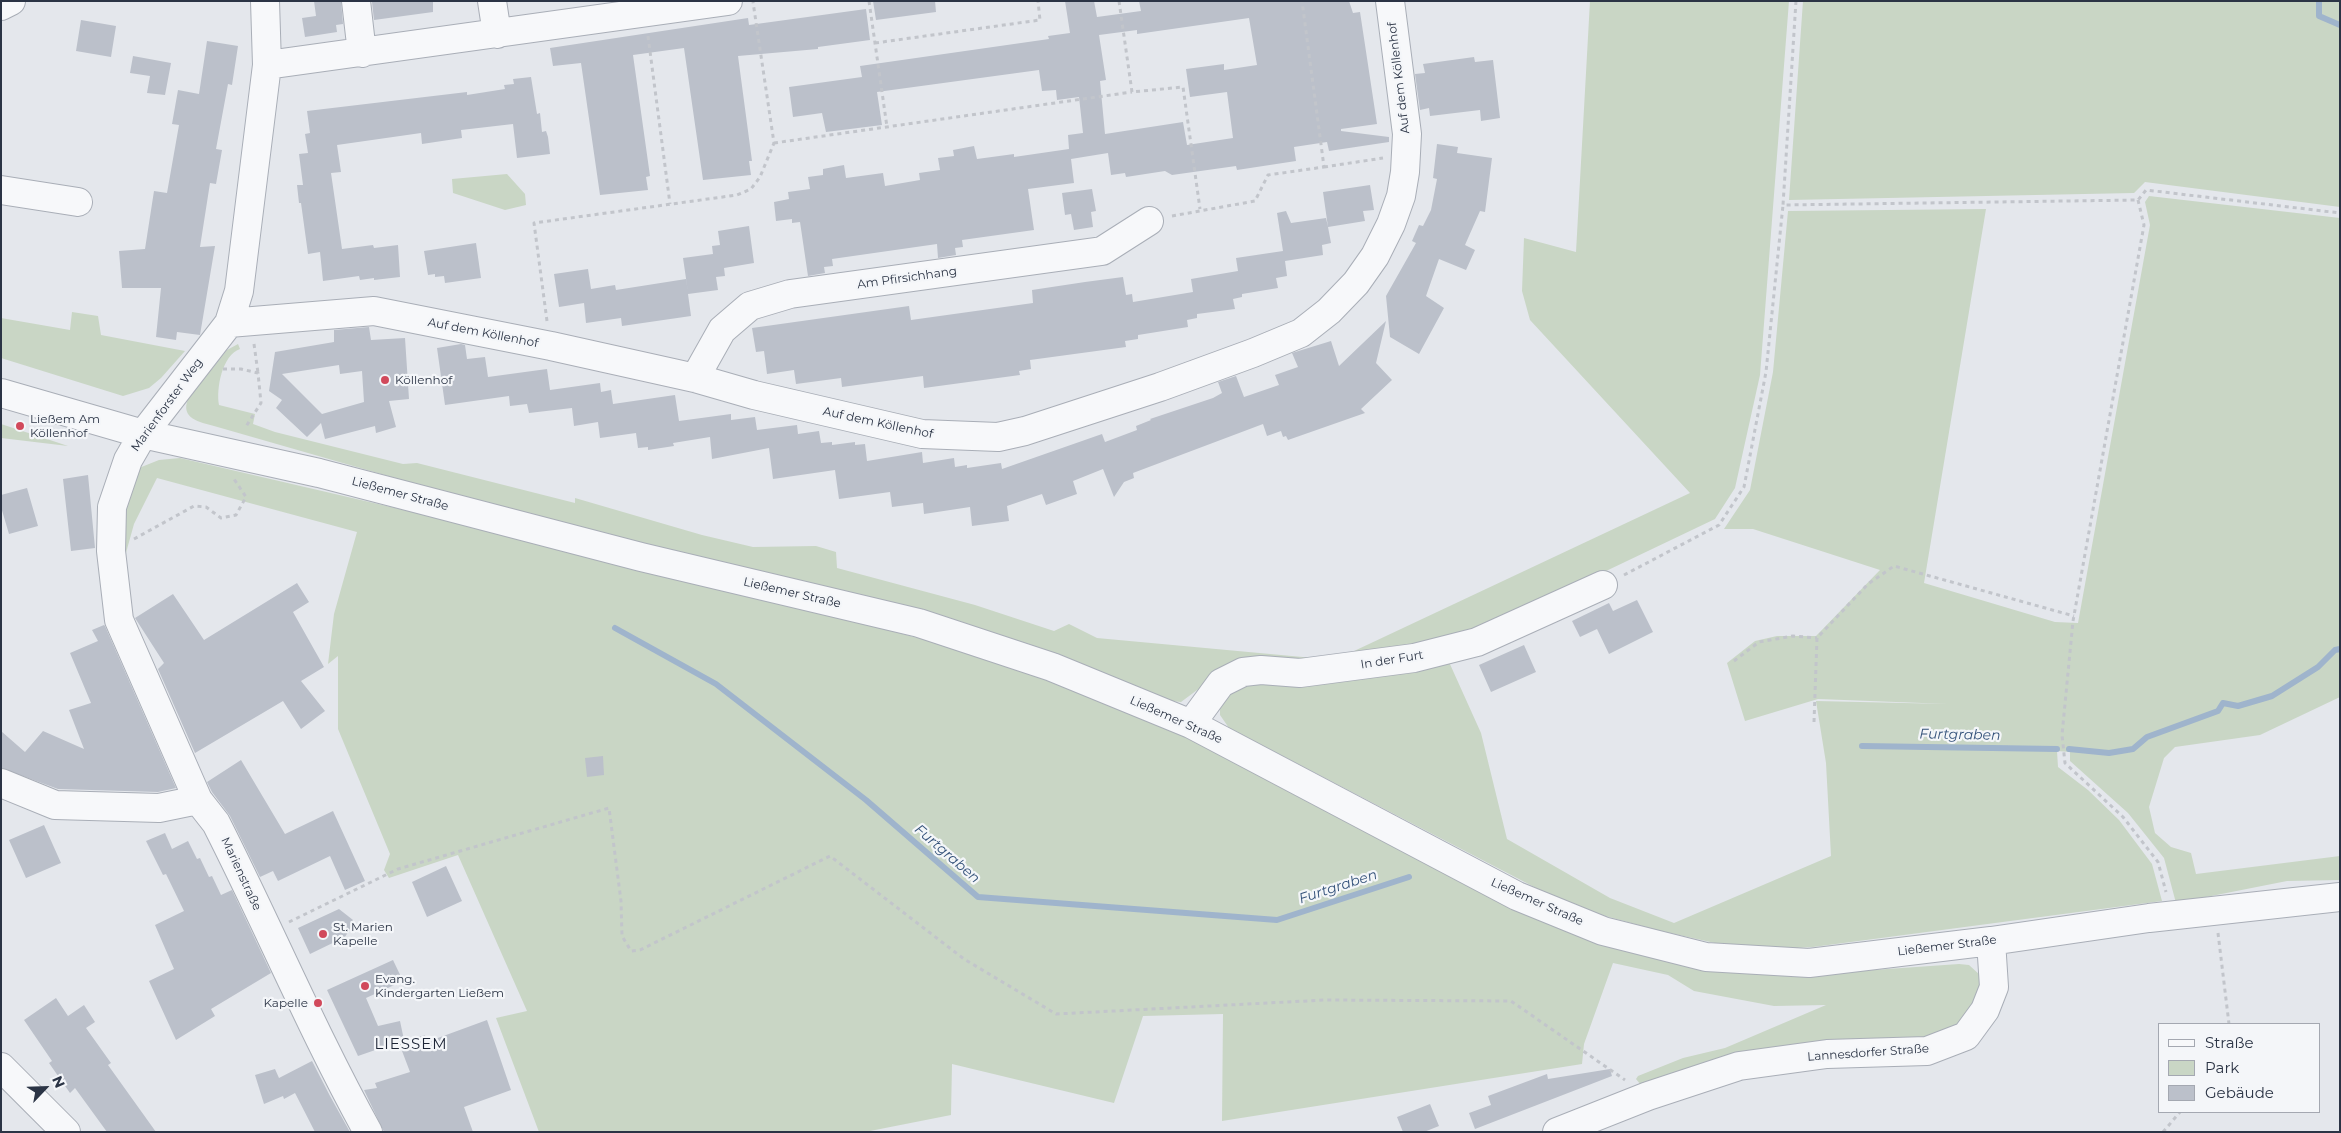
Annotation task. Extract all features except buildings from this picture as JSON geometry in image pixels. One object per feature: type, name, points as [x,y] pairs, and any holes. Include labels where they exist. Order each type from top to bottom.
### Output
[{"type":"street","points":[[1,6],[12,1]]},
{"type":"street","name":"Marienforster Weg","points":[[198,800],[119,620],[111,551],[112,507],[128,460],[143,434],[228,323],[239,291],[267,65],[264,1]]},
{"type":"street","points":[[356,1],[362,53]]},
{"type":"street","points":[[492,1],[497,34]]},
{"type":"street","points":[[267,65],[497,34],[571,12],[728,1]]},
{"type":"street","name":"Auf dem Köllenhof","points":[[228,323],[374,312],[551,346],[695,378],[754,395],[922,434],[998,437],[1025,431],[1170,384],[1301,333],[1329,311],[1356,282],[1375,256],[1391,224],[1401,196],[1406,155],[1407,134],[1390,1]]},
{"type":"street","points":[[1,190],[78,202]]},
{"type":"street","name":"Am Pfirsichhang","points":[[695,378],[722,330],[750,306],[790,294],[1102,251],[1149,221]]},
{"type":"street","name":"Ließemer Straße","points":[[1,394],[143,434],[318,473],[641,557],[919,623],[1052,667],[1191,724],[1517,896],[1603,931],[1706,957],[1809,963],[2215,910],[2340,896]]},
{"type":"street","name":"In der Furt","points":[[1191,724],[1221,683],[1243,672],[1261,670],[1300,673],[1414,658],[1477,642],[1603,585]]},
{"type":"street","points":[[1,783],[55,805],[159,808],[198,800]]},
{"type":"street","name":"Marienstraße","points":[[198,800],[216,822],[342,1085],[368,1132]]},
{"type":"street","name":"Lannesdorfer Straße","points":[[1556,1132],[1648,1096],[1739,1066],[1827,1054],[1927,1051],[1966,1036],[1985,1010],[1994,987],[1991,940]]},
{"type":"street","points":[[1,1067],[66,1132]]},
{"type":"path","points":[[551,346],[534,223],[737,195],[751,189],[760,177],[774,143],[753,1]]},
{"type":"path","points":[[869,1],[887,128]]},
{"type":"path","points":[[875,43],[1040,20],[1038,1]]},
{"type":"path","points":[[1119,1],[1132,92]]},
{"type":"path","points":[[1302,1],[1324,167]]},
{"type":"path","points":[[1603,585],[1719,525],[1744,487],[1766,372],[1783,206],[1796,1]]},
{"type":"path","points":[[647,8],[670,204]]},
{"type":"path","points":[[774,143],[1183,86],[1200,209]]},
{"type":"path","points":[[1149,221],[1200,209],[1255,201],[1268,175],[1406,155]]},
{"type":"path","points":[[2138,200],[2146,190],[2340,213]]},
{"type":"path","points":[[1783,206],[2138,200]]},
{"type":"path","points":[[2138,200],[2144,225],[2074,616],[2062,734],[2065,763],[2123,817],[2158,862],[2172,916]]},
{"type":"path","points":[[245,428],[261,403],[258,373],[248,371]]},
{"type":"path","points":[[111,551],[194,506],[206,507],[221,518],[236,515],[246,497],[234,479]]},
{"type":"path","points":[[1814,722],[1818,638],[1868,584],[1894,566],[2074,616]]},
{"type":"path","points":[[1734,661],[1759,642],[1793,636],[1818,638]]},
{"type":"path","points":[[268,932],[398,869],[609,808],[621,901],[622,936],[631,951],[640,950],[830,856],[964,959],[1056,1014],[1325,1000],[1510,1000],[1648,1096]]},
{"type":"path","points":[[2215,910],[2229,1023]]},
{"type":"path","points":[[2163,1132],[2179,1113]]},
{"type":"green space","points":[[1590,1],[1789,1],[1760,375],[1735,488],[1715,519],[1472,635],[1416,650],[1301,665],[1262,661],[1240,664],[1216,676],[1181,702],[1171,701],[1041,648],[475,501],[203,423],[189,415],[187,411],[188,399],[227,350],[238,344],[240,349],[229,358],[222,373],[218,390],[219,405],[255,414],[253,424],[275,432],[403,464],[417,463],[575,503],[575,498],[702,535],[753,547],[816,546],[836,552],[837,568],[975,605],[1054,631],[1069,624],[1097,638],[1335,660],[1690,493],[1530,320],[1522,291],[1524,238],[1576,252]]},
{"type":"green space","points":[[1803,1],[2340,1],[2340,207],[2145,182],[2134,193],[1789,200]]},
{"type":"green space","points":[[507,174],[525,194],[526,205],[505,210],[453,193],[452,179]]},
{"type":"green space","points":[[2149,196],[2340,218],[2340,697],[2260,735],[2175,747],[2164,758],[2149,807],[2155,833],[2171,847],[2191,853],[2196,874],[2340,856],[2340,880],[2287,881],[2176,903],[2164,858],[2128,813],[2070,761],[2070,752],[2057,751],[2058,767],[2088,790],[2119,820],[2152,864],[2162,901],[1813,947],[1763,950],[1728,946],[1598,914],[1538,889],[1229,728],[1220,715],[1220,696],[1236,684],[1449,662],[1481,733],[1507,839],[1610,898],[1674,923],[1831,856],[1826,763],[1816,701],[1948,704],[1818,699],[1745,721],[1727,663],[1755,641],[1777,636],[1816,636],[1880,570],[1753,529],[1724,529],[1750,490],[1773,372],[1788,211],[1986,209],[1924,583],[2055,622],[2078,623],[2150,225],[2145,202]]},
{"type":"green space","points":[[72,312],[98,316],[101,335],[185,351],[161,378],[149,388],[123,396],[1,358],[1,318],[70,330]]},
{"type":"green space","points":[[1,424],[59,443],[68,446],[1,438]]},
{"type":"green space","points":[[180,458],[477,527],[804,608],[975,653],[1036,674],[1213,747],[1511,904],[1816,974],[1959,964],[1969,965],[1980,975],[1980,996],[1963,1023],[1927,1040],[1641,1085],[1636,1079],[1638,1076],[1683,1058],[1725,1048],[1826,1005],[1774,1006],[1694,991],[1668,975],[1613,963],[1584,1044],[1582,1064],[1222,1121],[1223,1014],[1143,1016],[1114,1103],[952,1064],[951,1115],[865,1132],[539,1132],[496,1018],[527,1011],[458,855],[389,878],[384,870],[390,854],[338,729],[338,656],[328,664],[334,614],[357,532],[157,478],[134,524],[124,560],[120,518],[139,468],[159,460]]},
{"type":"waterway","points":[[2319,1],[2319,16],[2340,25]]},
{"type":"waterway","name":"Furtgraben","points":[[615,628],[716,684],[866,800],[978,897],[1277,920],[1409,877]]},
{"type":"waterway","name":"Furtgraben","points":[[2069,749],[2109,753],[2133,749],[2147,737],[2218,711],[2223,703],[2238,706],[2272,696],[2318,667],[2335,650],[2340,649]]},
{"type":"waterway","name":"Furtgraben","points":[[1862,746],[2057,749]]},
{"type":"place","name":"Köllenhof","points":[[385,380]]},
{"type":"place","name":"Ließem Am Köllenhof","points":[[20,426]]},
{"type":"place","name":"St. Marien Kapelle","points":[[323,934]]},
{"type":"place","name":"Evang. Kindergarten Ließem","points":[[365,986]]},
{"type":"place","name":"Kapelle","points":[[318,1003]]},
{"type":"district","name":"LIESSEM","points":[[411,1045]]}]
